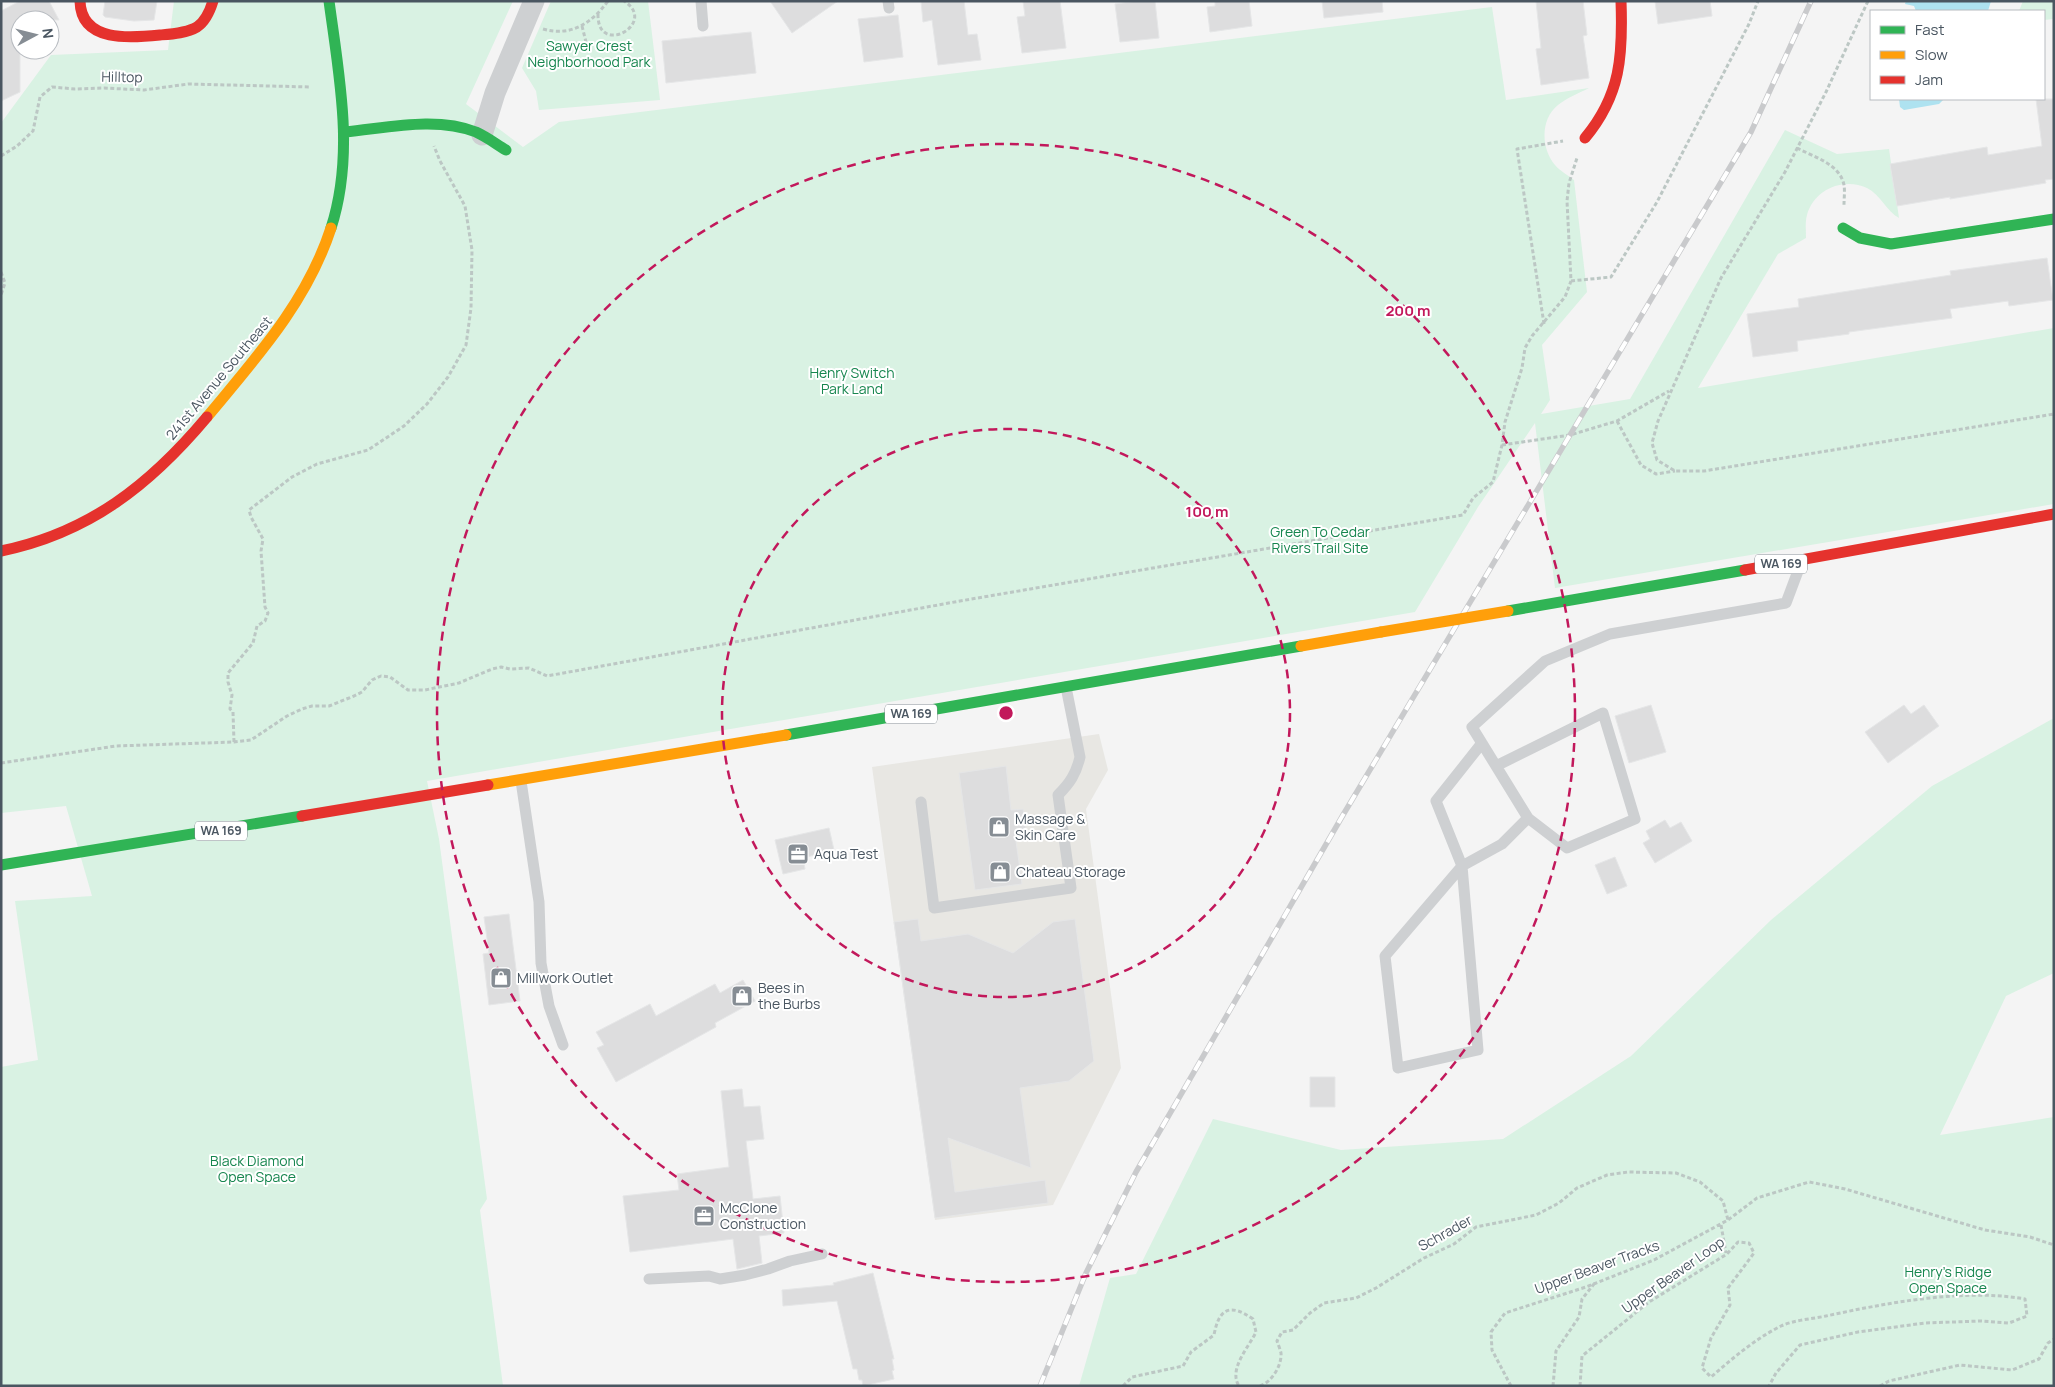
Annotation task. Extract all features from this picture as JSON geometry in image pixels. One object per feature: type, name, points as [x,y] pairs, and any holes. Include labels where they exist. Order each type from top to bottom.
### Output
[{"type":"main road","points":[[80,1],[80,11],[83,18],[108,36],[162,35],[184,32],[196,28],[209,15],[213,1]]},
{"type":"main road","name":"241st Avenue Southeast","points":[[1,551],[32,544],[66,532],[98,515],[144,482],[176,452],[267,347],[288,319],[305,291],[322,254],[334,220],[340,190],[345,132],[329,1]]},
{"type":"main road","points":[[1585,138],[1603,116],[1616,79],[1621,55],[1621,1]]},
{"type":"main road","points":[[345,132],[446,125],[482,135],[506,150]]},
{"type":"main road","points":[[1843,228],[1860,238],[1891,244],[2054,219]]},
{"type":"main road","name":"WA 169","points":[[1,865],[521,781],[1801,561],[2054,514]]},
{"type":"street","points":[[482,135],[495,93],[523,23],[534,1]]},
{"type":"lane","points":[[700,1],[703,26]]},
{"type":"lane","points":[[1496,766],[1602,713],[1635,819],[1566,848],[1528,818],[1496,766],[1482,743],[1472,727],[1546,661],[1610,634],[1786,603],[1801,561]]},
{"type":"lane","points":[[920,802],[934,908],[1071,888],[1058,795],[1071,782],[1078,768],[1080,757],[1066,687]]},
{"type":"lane","points":[[1482,743],[1436,801],[1462,866],[1478,1050],[1398,1068],[1385,956],[1462,866],[1502,844],[1528,818]]},
{"type":"lane","points":[[521,781],[539,902],[541,963],[549,1006],[563,1045]]},
{"type":"lane","points":[[649,1279],[709,1276],[720,1279],[752,1273],[790,1261],[822,1254]]},
{"type":"path","points":[[523,23],[554,31],[582,26],[589,23],[608,1]]},
{"type":"path","points":[[598,14],[600,27],[605,32],[619,35],[626,33],[631,28],[634,14],[632,8],[624,1]]},
{"type":"path","points":[[1572,281],[1611,277],[1657,202],[1749,24],[1758,1]]},
{"type":"path","points":[[1675,471],[1657,460],[1652,443],[1658,421],[1670,391],[1721,278],[1785,172],[1826,92],[1868,1]]},
{"type":"path","points":[[582,26],[588,50]]},
{"type":"path","name":"Hilltop","points":[[1,156],[17,146],[33,131],[40,97],[52,87],[144,90],[188,84],[311,87]]},
{"type":"path","points":[[234,742],[232,712],[230,709],[232,695],[228,682],[228,673],[253,643],[257,626],[265,622],[268,613],[265,607],[261,551],[263,539],[249,510],[292,477],[317,464],[368,450],[404,426],[427,404],[448,377],[466,345],[471,308],[472,250],[465,206],[440,161],[426,125]]},
{"type":"path","points":[[1,763],[116,746],[251,740],[288,716],[302,710],[312,706],[329,706],[354,696],[362,692],[372,680],[381,676],[390,677],[408,690],[425,690],[459,683],[501,667],[510,670],[529,668],[546,676],[960,601],[1463,515],[1473,498],[1493,482],[1502,445],[1505,422],[1522,368],[1525,348],[1565,298],[1572,281],[1567,201],[1569,183],[1585,138],[1517,149],[1544,324]]},
{"type":"path","points":[[1797,148],[1832,166],[1838,172],[1844,187],[1843,228]]},
{"type":"path","points":[[1,272],[5,283],[1,294]]},
{"type":"path","points":[[1502,445],[1570,435],[1617,421],[1670,391]]},
{"type":"path","points":[[1617,421],[1641,465],[1656,474],[1675,471],[1704,471],[2054,414]]},
{"type":"path","name":"Schrader","points":[[1260,1386],[1266,1384],[1274,1376],[1281,1354],[1277,1341],[1282,1332],[1293,1330],[1310,1313],[1324,1303],[1356,1298],[1376,1288],[1424,1258],[1454,1244],[1476,1227],[1536,1215],[1559,1203],[1577,1188],[1607,1175],[1628,1172],[1676,1173],[1700,1182],[1723,1201],[1728,1220]]},
{"type":"path","name":"Upper Beaver Tracks","points":[[1511,1386],[1492,1350],[1491,1332],[1506,1313],[1594,1284],[1654,1260],[1721,1225],[1757,1198],[1809,1182],[1845,1189],[1985,1230],[2030,1237],[2054,1245]]},
{"type":"path","points":[[1721,1225],[1726,1254]]},
{"type":"path","name":"Upper Beaver Loop","points":[[1580,1386],[1582,1356],[1649,1302],[1726,1254],[1738,1242],[1749,1243],[1754,1254],[1728,1288],[1730,1305],[1711,1338],[1702,1368],[1712,1378],[1741,1351],[1783,1325],[1858,1309],[1923,1299],[2001,1295],[2025,1299],[2027,1316],[2009,1322],[1924,1323],[1858,1332],[1800,1345],[1776,1372],[1768,1386]]},
{"type":"path","points":[[1553,1386],[1556,1351],[1579,1317],[1582,1299],[1594,1284]]},
{"type":"path","points":[[1123,1386],[1132,1377],[1183,1366],[1191,1352],[1214,1335],[1216,1321],[1221,1313],[1230,1310],[1242,1311],[1253,1319],[1256,1332],[1235,1371],[1235,1380],[1239,1386]]},
{"type":"path","points":[[1880,1386],[1889,1381],[1960,1365],[2012,1370],[2039,1359],[2048,1343],[2054,1339]]},
{"type":"shaded area","points":[[1099,734],[1108,770],[1086,809],[1121,1068],[1053,1205],[935,1220],[872,767]]},
{"type":"green space","points":[[174,1],[513,1],[466,104],[523,147],[559,122],[1492,7],[1506,100],[1589,88],[1558,105],[1552,111],[1545,126],[1545,143],[1550,158],[1557,167],[1574,180],[1587,292],[1542,345],[1550,400],[1541,414],[1630,399],[1785,130],[1837,154],[1889,149],[1899,218],[1867,188],[1849,184],[1840,185],[1823,192],[1816,198],[1807,215],[1806,238],[1778,254],[1698,388],[2054,328],[2054,504],[1555,588],[1535,423],[1478,507],[1415,612],[427,781],[439,839],[487,1199],[480,1210],[503,1386],[1,1386],[1,1067],[38,1060],[15,901],[92,896],[66,806],[1,813],[1,123],[47,60],[60,60],[60,55],[168,50]]},
{"type":"green space","name":"Sawyer Crest Neighborhood Park","points":[[551,1],[648,1],[660,100],[539,110],[536,91],[522,68]]},
{"type":"green space","points":[[2023,1],[2054,1],[2054,19],[2045,20],[2045,10],[2019,10]]},
{"type":"green space","name":"Henry's Ridge Open Space","points":[[2054,718],[2054,973],[2006,996],[1940,1135],[2054,1117],[2054,1386],[1079,1386],[1110,1278],[1136,1274],[1213,1119],[1341,1150],[1503,1139],[1631,1056],[1771,920],[1932,786]]},
{"type":"water","points":[[1906,1],[1991,1],[1988,10],[1916,10],[1914,6],[1905,4]]},
{"type":"water","points":[[1899,100],[1943,100],[1939,104],[1904,110],[1900,107]]},
{"type":"building","points":[[20,1],[49,1],[54,10],[10,10],[10,60],[20,60],[20,92],[1,101],[1,11]]},
{"type":"building","points":[[105,1],[157,1],[154,20],[134,21],[105,17],[103,15]]},
{"type":"building","points":[[770,1],[838,1],[792,33]]},
{"type":"building","points":[[921,1],[964,1],[968,35],[977,34],[981,60],[938,65],[932,20],[923,22]]},
{"type":"building","points":[[1023,1],[1060,1],[1066,48],[1022,53],[1017,17],[1025,16]]},
{"type":"building","points":[[1155,1],[1159,38],[1120,42],[1115,4]]},
{"type":"building","points":[[1215,1],[1249,1],[1252,26],[1210,32],[1207,7],[1215,6]]},
{"type":"building","points":[[1322,1],[1382,1],[1383,12],[1324,18]]},
{"type":"building","points":[[1536,1],[1583,1],[1587,35],[1583,36],[1589,78],[1541,85],[1536,49],[1541,48]]},
{"type":"building","points":[[1655,1],[1710,1],[1712,16],[1658,24]]},
{"type":"building","points":[[898,15],[903,57],[864,62],[858,19]]},
{"type":"building","points":[[751,32],[756,73],[666,83],[662,41]]},
{"type":"building","points":[[2054,99],[2054,179],[2045,180],[2046,183],[1897,206],[1890,164],[1987,147],[1988,155],[2042,146],[2036,100]]},
{"type":"building","points":[[2047,258],[2053,300],[2009,306],[2008,301],[1950,309],[1952,318],[1797,341],[1798,351],[1753,357],[1747,314],[1799,307],[1798,299],[1951,275],[1950,271]]},
{"type":"building","points":[[1651,705],[1666,752],[1629,763],[1615,716]]},
{"type":"building","points":[[1904,705],[1911,714],[1924,705],[1939,726],[1888,763],[1865,732]]},
{"type":"building","points":[[1006,766],[1011,810],[1023,809],[1027,839],[1016,841],[1022,884],[975,890],[959,773]]},
{"type":"building","points":[[1665,820],[1670,828],[1681,822],[1692,841],[1655,863],[1643,843],[1650,839],[1646,831]]},
{"type":"building","name":"Aqua Test","points":[[829,828],[834,850],[803,858],[805,869],[783,874],[775,840]]},
{"type":"building","points":[[1615,857],[1627,886],[1607,894],[1595,865]]},
{"type":"building","name":"Millwork Outlet","points":[[509,914],[520,1001],[489,1005],[483,954],[489,953],[484,917]]},
{"type":"building","points":[[918,919],[921,941],[968,934],[1013,953],[1053,922],[1075,919],[1094,1061],[1069,1081],[1020,1088],[1031,1168],[948,1138],[955,1192],[1045,1180],[1048,1203],[935,1218],[894,922]]},
{"type":"building","points":[[743,980],[755,1001],[715,1023],[716,1027],[616,1082],[597,1048],[604,1045],[596,1032],[650,1004],[656,1016],[715,984],[720,993]]},
{"type":"building","points":[[1310,1077],[1335,1077],[1335,1107],[1310,1107]]},
{"type":"building","name":"McClone Construction","points":[[742,1089],[744,1107],[760,1106],[764,1139],[746,1141],[753,1199],[780,1196],[784,1233],[759,1236],[762,1263],[737,1269],[733,1239],[630,1252],[623,1196],[679,1190],[677,1174],[729,1167],[721,1091]]},
{"type":"building","points":[[873,1273],[894,1359],[892,1359],[894,1370],[892,1371],[894,1379],[863,1386],[862,1380],[859,1380],[857,1369],[853,1369],[837,1301],[783,1306],[782,1290],[834,1285],[833,1283]]},
{"type":"railway","points":[[1040,1386],[1086,1273],[1136,1172],[1343,815],[1751,132],[1811,1]]},
{"type":"traffic: fast","points":[[329,1],[340,86],[344,143],[338,200],[331,228]]},
{"type":"traffic: fast","points":[[345,132],[394,126],[445,125],[461,127],[476,132],[506,150]]},
{"type":"traffic: fast","points":[[1843,228],[1860,238],[1891,244],[2054,219]]},
{"type":"traffic: fast","points":[[1508,611],[1745,570]]},
{"type":"traffic: fast","points":[[786,735],[1301,646]]},
{"type":"traffic: fast","points":[[1,865],[302,816]]},
{"type":"traffic: slow","points":[[207,417],[261,351],[294,305],[321,255],[331,228]]},
{"type":"traffic: slow","points":[[1381,632],[1508,611]]},
{"type":"traffic: slow","points":[[1301,646],[1381,632]]},
{"type":"traffic: slow","points":[[488,785],[786,735]]},
{"type":"traffic: jam","points":[[80,1],[83,15],[89,24],[98,31],[122,37],[174,34],[193,29],[205,19],[213,1]]},
{"type":"traffic: jam","points":[[1585,138],[1597,122],[1613,90],[1620,57],[1621,1]]},
{"type":"traffic: jam","points":[[1,551],[33,543],[62,532],[90,519],[116,503],[163,464],[207,417]]},
{"type":"traffic: jam","points":[[1745,570],[2054,514]]},
{"type":"traffic: jam","points":[[302,816],[488,785]]},
{"type":"place","name":"Massage & Skin Care","points":[[999,827]]},
{"type":"place","name":"Aqua Test","points":[[798,854]]},
{"type":"place","name":"Chateau Storage","points":[[1000,872]]},
{"type":"place","name":"Millwork Outlet","points":[[501,978]]},
{"type":"place","name":"Bees in the Burbs","points":[[742,996]]},
{"type":"place","name":"McClone Construction","points":[[704,1216]]},
{"type":"park label","name":"Henry Switch Park Land","points":[[852,382]]},
{"type":"park label","name":"Green To Cedar Rivers Trail Site","points":[[1320,540]]},
{"type":"park label","name":"Black Diamond Open Space","points":[[257,1170]]}]
